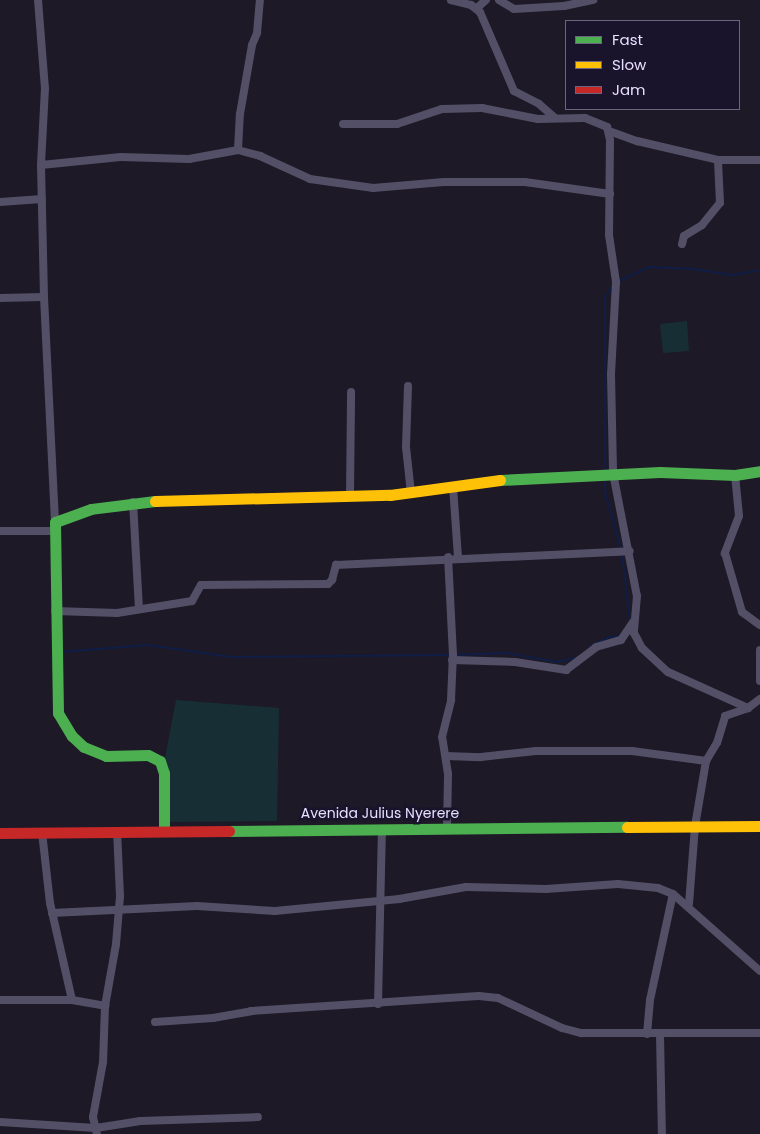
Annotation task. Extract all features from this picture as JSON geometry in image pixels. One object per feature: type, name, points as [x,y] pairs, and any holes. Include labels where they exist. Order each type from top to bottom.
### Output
[{"type":"street","points":[[38,0],[45,88],[41,165],[44,297],[55,526],[58,713],[72,736],[84,747],[106,756],[148,755],[160,761],[164,773],[164,830]]},
{"type":"street","points":[[238,150],[240,114],[252,45],[257,32],[260,0]]},
{"type":"street","points":[[451,0],[477,8],[489,26],[514,91],[539,104],[555,118]]},
{"type":"street","points":[[477,8],[486,0]]},
{"type":"street","points":[[499,0],[514,9],[564,6],[593,0]]},
{"type":"street","points":[[343,124],[397,124],[442,109],[482,108],[538,118],[591,119],[604,124],[609,130],[637,141],[718,160],[760,160]]},
{"type":"street","points":[[609,130],[610,247],[616,282],[611,374],[613,473],[630,551],[637,614],[634,632],[638,640],[668,672],[748,708]]},
{"type":"street","points":[[41,165],[121,157],[188,159],[238,150],[260,156],[310,179],[373,188],[444,182],[525,182],[610,194]]},
{"type":"street","points":[[682,244],[684,236],[702,225],[720,203],[718,160]]},
{"type":"street","points":[[0,202],[42,199]]},
{"type":"street","points":[[0,298],[44,297]]},
{"type":"street","points":[[408,386],[406,447],[411,493]]},
{"type":"street","points":[[350,496],[351,392]]},
{"type":"street","points":[[0,531],[55,526],[91,509],[133,502],[411,493],[453,486],[613,473],[735,475],[760,471]]},
{"type":"street","points":[[735,475],[739,516],[725,553],[742,612],[760,625]]},
{"type":"street","points":[[453,486],[458,557]]},
{"type":"street","points":[[133,502],[139,609]]},
{"type":"street","points":[[56,611],[117,612],[192,601],[201,585],[328,584],[332,580],[336,565],[448,557],[630,551]]},
{"type":"street","points":[[446,828],[446,756],[442,737],[451,700],[452,660],[448,557]]},
{"type":"street","points":[[452,660],[515,662],[566,670],[596,647],[621,640],[637,614]]},
{"type":"street","points":[[760,650],[760,682]]},
{"type":"street","points":[[689,904],[695,826],[706,761],[717,742],[725,716],[748,708],[760,698]]},
{"type":"street","points":[[446,756],[481,757],[536,751],[632,751],[706,761]]},
{"type":"street","name":"Avenida Julius Nyerere","points":[[0,833],[760,826]]},
{"type":"street","points":[[378,1004],[382,900],[382,829]]},
{"type":"street","points":[[97,1131],[93,1117],[103,1062],[105,1006],[119,910],[117,831]]},
{"type":"street","points":[[42,832],[52,913],[72,1000]]},
{"type":"street","points":[[52,913],[198,906],[275,911],[382,900],[466,887],[546,889],[618,884],[658,888],[673,894],[689,904],[760,970]]},
{"type":"street","points":[[647,1034],[650,1000],[661,960],[673,894]]},
{"type":"street","points":[[155,1022],[213,1018],[251,1011],[491,996],[570,1031],[647,1034],[760,1033]]},
{"type":"street","points":[[0,1000],[72,1000],[105,1006]]},
{"type":"street","points":[[660,1034],[662,1134]]},
{"type":"street","points":[[0,1122],[97,1131],[140,1121],[258,1118]]},
{"type":"green space","points":[[687,321],[689,351],[663,353],[660,324]]},
{"type":"green space","points":[[176,700],[279,708],[277,821],[167,822],[165,758]]},
{"type":"waterway","points":[[619,281],[649,267],[694,269],[732,275],[760,270]]},
{"type":"waterway","points":[[605,469],[605,298],[613,285]]},
{"type":"waterway","points":[[605,479],[605,492],[621,549]]},
{"type":"waterway","points":[[622,554],[630,621]]},
{"type":"waterway","points":[[591,646],[609,637],[621,636]]},
{"type":"waterway","points":[[61,652],[148,645],[231,657],[449,655]]},
{"type":"waterway","points":[[454,655],[506,653],[557,662],[575,658]]},
{"type":"traffic: fast","points":[[500,480],[660,472],[735,475],[760,471]]},
{"type":"traffic: fast","points":[[155,501],[91,509],[55,522],[58,713],[72,736],[84,747],[106,756],[148,755],[160,761],[164,773],[164,831]]},
{"type":"traffic: fast","points":[[229,831],[627,827]]},
{"type":"traffic: slow","points":[[155,501],[390,495],[500,480]]},
{"type":"traffic: slow","points":[[627,827],[760,826]]},
{"type":"traffic: jam","points":[[0,833],[229,831]]}]
